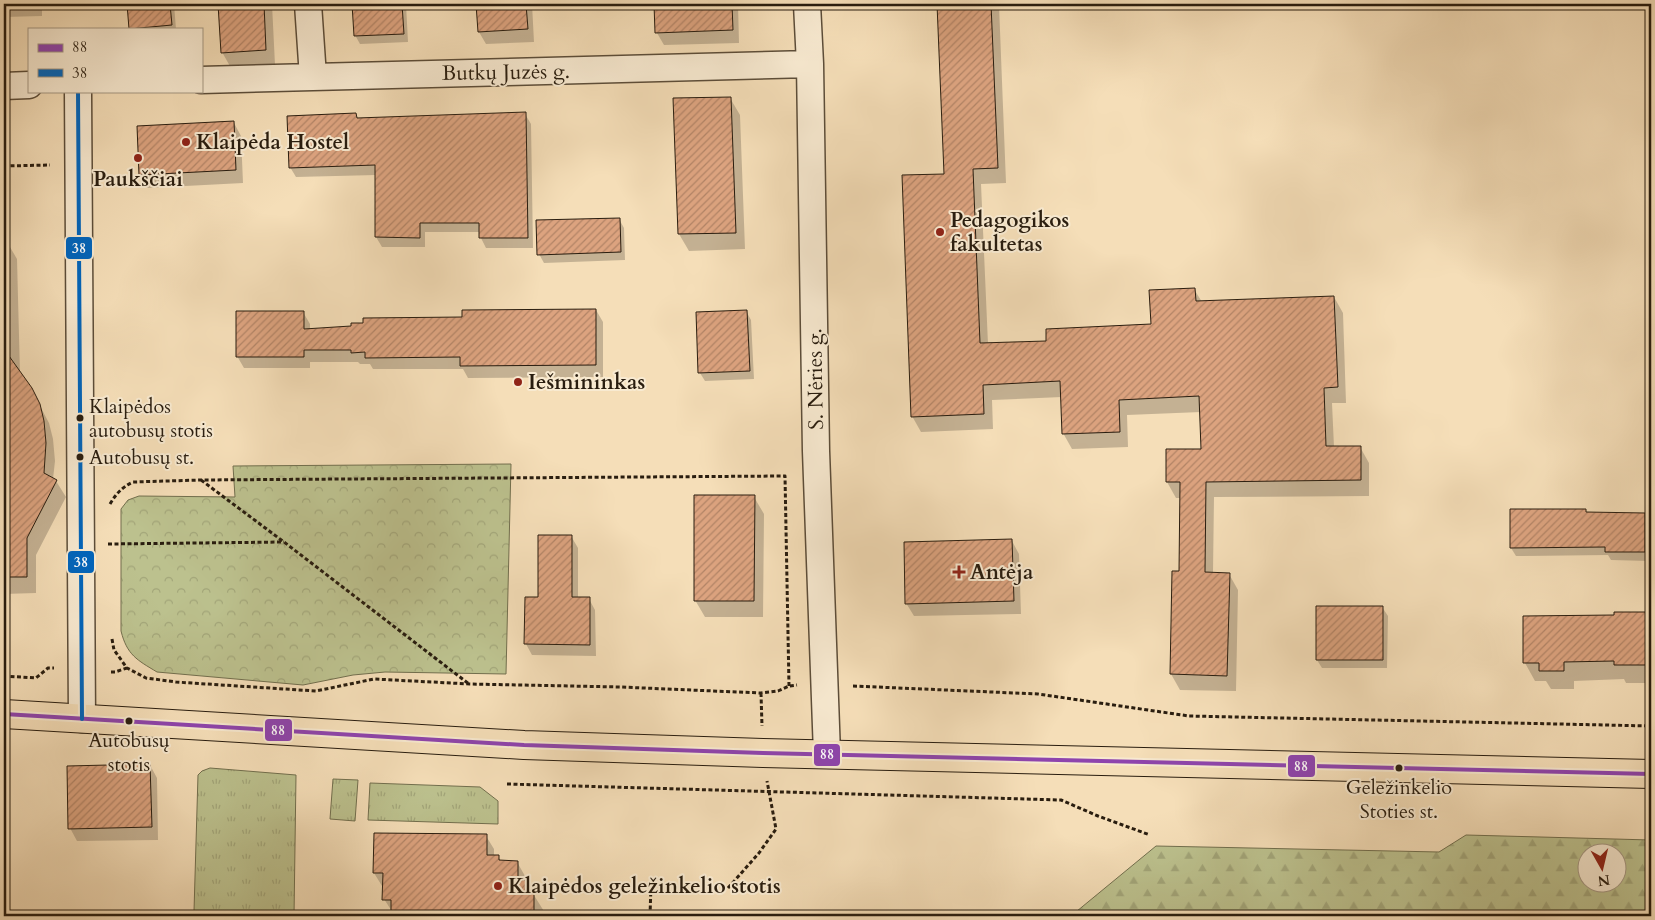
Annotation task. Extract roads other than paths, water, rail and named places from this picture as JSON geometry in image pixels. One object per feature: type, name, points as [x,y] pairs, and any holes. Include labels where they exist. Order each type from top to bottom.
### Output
[{"type":"main road","points":[[4,714],[524,745],[1651,774]]},
{"type":"street","points":[[308,4],[313,77]]},
{"type":"street","name":"S. Nėries g.","points":[[807,4],[810,64],[816,451],[827,754]]},
{"type":"street","name":"Butkų Juzės g.","points":[[202,80],[810,64]]},
{"type":"street","points":[[4,86],[28,85]]},
{"type":"street","points":[[78,92],[82,719]]},
{"type":"place","name":"Klaipėda Hostel","points":[[186,142]]},
{"type":"place","name":"Paukščiai","points":[[138,158]]},
{"type":"place","name":"Pedagogikos fakultetas","points":[[940,232]]},
{"type":"place","name":"Iešmininkas","points":[[518,382]]},
{"type":"place","name":"Klaipėdos autobusų stotis","points":[[80,418]]},
{"type":"place","name":"Autobusų st.","points":[[80,457]]},
{"type":"place","name":"Antėja","points":[[959,572]]},
{"type":"place","name":"Autobusų stotis","points":[[129,721]]},
{"type":"place","name":"Geležinkelio Stoties st.","points":[[1399,768]]},
{"type":"place","name":"Klaipėdos geležinkelio stotis","points":[[498,886]]}]
